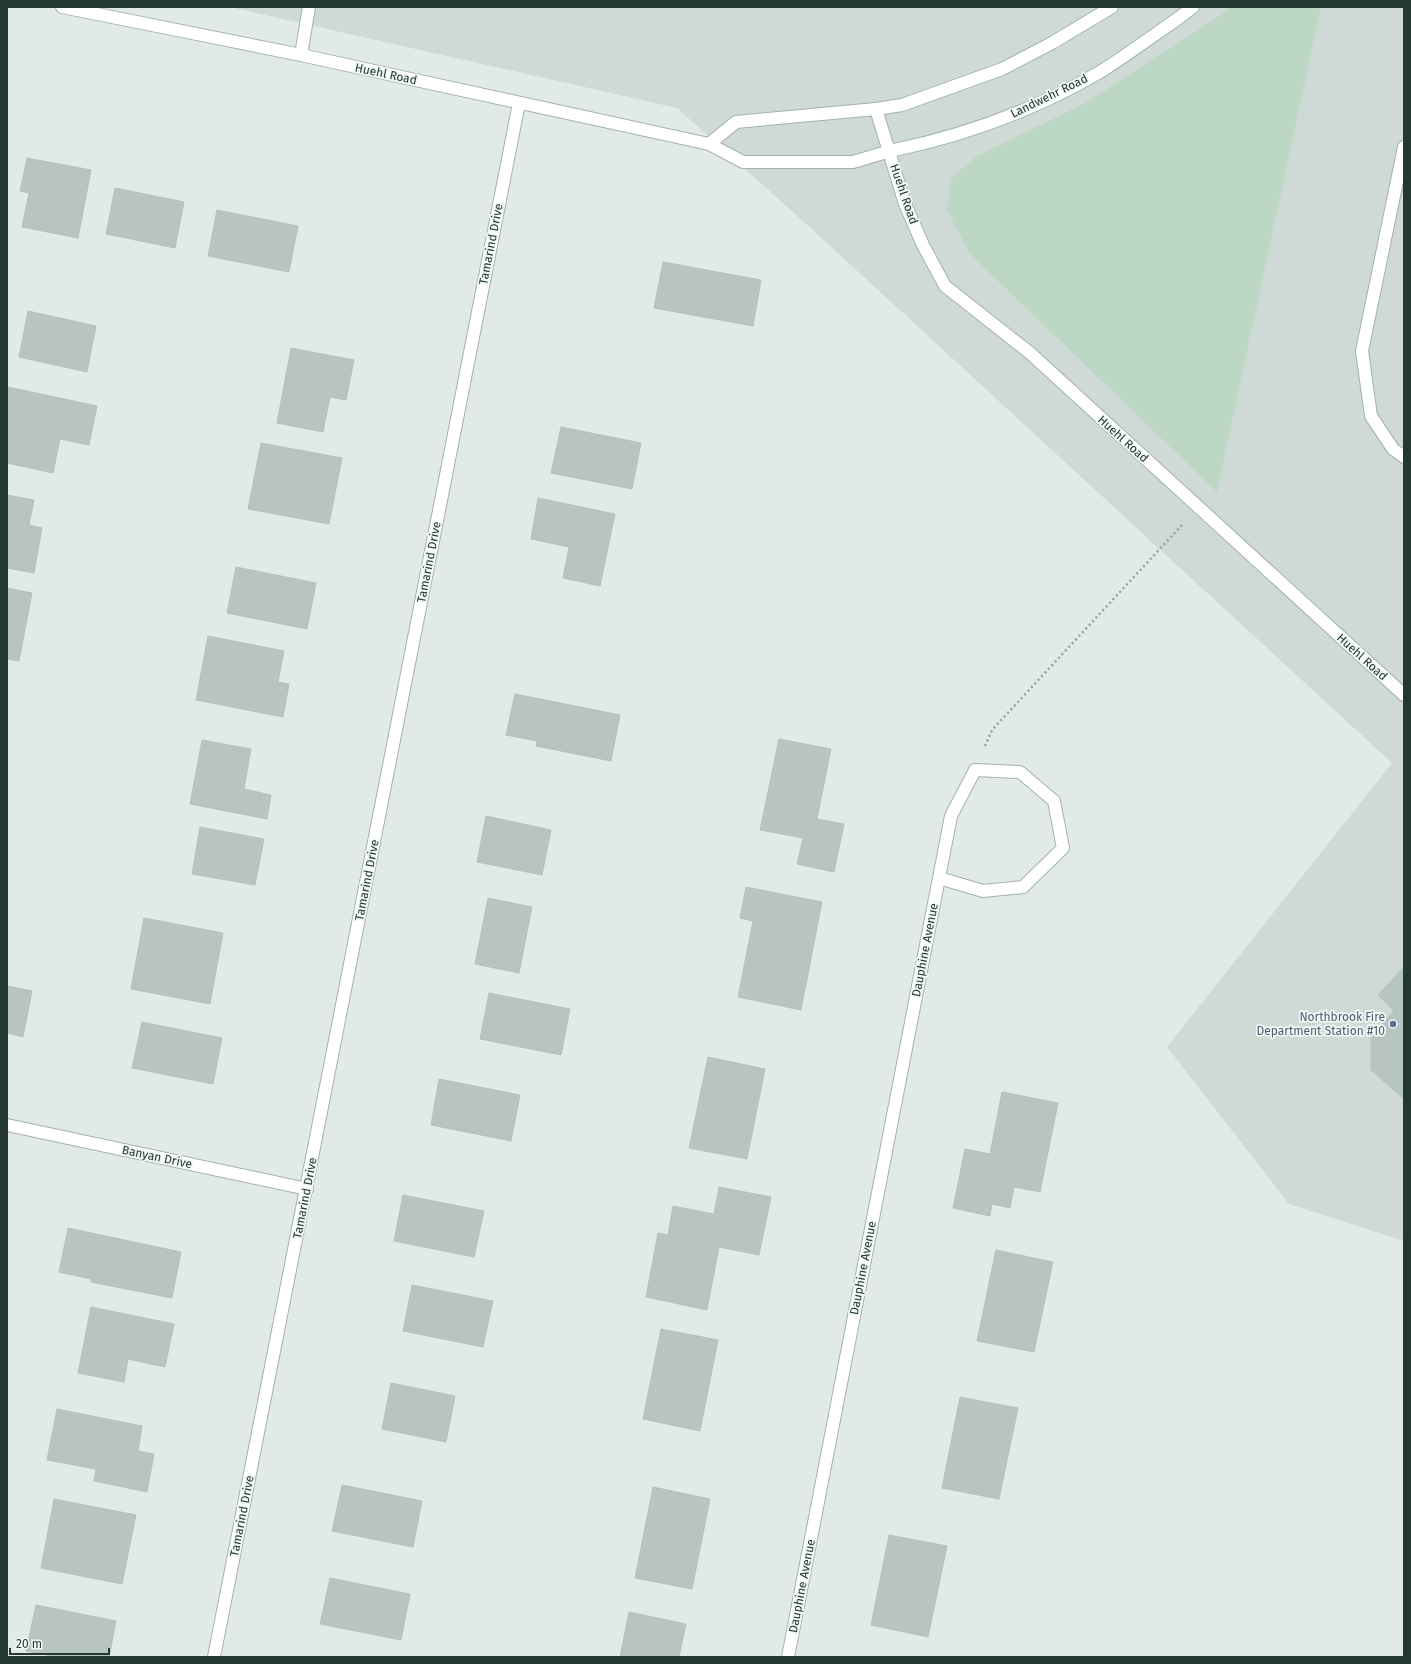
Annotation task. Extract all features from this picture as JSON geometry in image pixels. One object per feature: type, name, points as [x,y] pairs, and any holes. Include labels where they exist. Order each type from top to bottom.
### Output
[{"type":"street","name":"Huehl Road","points":[[62,7],[301,55],[709,144],[743,162],[853,162],[890,152]]},
{"type":"street","points":[[301,55],[310,7]]},
{"type":"street","points":[[709,144],[736,122],[876,109],[902,105],[1002,69],[1052,43],[1112,7]]},
{"type":"street","name":"Landwehr Road","points":[[890,152],[970,130],[1028,110],[1100,72],[1193,7]]},
{"type":"street","name":"Tamarind Drive","points":[[214,1657],[519,103]]},
{"type":"street","name":"Huehl Road","points":[[876,109],[905,204],[923,246],[945,286],[1030,353],[1404,695]]},
{"type":"street","points":[[1404,147],[1362,351],[1371,416],[1393,450],[1404,457]]},
{"type":"street","points":[[939,878],[983,891],[1023,888],[1063,848],[1054,800],[1020,772],[975,770]]},
{"type":"street","name":"Dauphine Avenue","points":[[788,1657],[951,816],[975,770]]},
{"type":"street","name":"Banyan Drive","points":[[7,1125],[307,1189]]},
{"type":"path","points":[[975,770],[992,730],[1198,508]]},
{"type":"shaded area","points":[[230,7],[1404,7],[1404,1241],[1289,1204],[1167,1047],[1392,763],[803,221],[677,108]]},
{"type":"green space","points":[[1228,7],[1321,7],[1217,492],[969,253],[947,210],[951,178],[977,156],[1085,103],[1221,15]]},
{"type":"building","points":[[27,158],[91,170],[78,238],[22,227],[29,193],[20,191]]},
{"type":"building","points":[[115,188],[184,202],[175,248],[106,234]]},
{"type":"building","points":[[217,210],[298,226],[289,272],[208,256]]},
{"type":"building","points":[[663,262],[761,280],[753,326],[654,308]]},
{"type":"building","points":[[28,311],[96,326],[87,372],[19,357]]},
{"type":"building","points":[[291,348],[354,360],[346,400],[330,397],[323,432],[277,423]]},
{"type":"building","points":[[8,387],[97,406],[89,445],[60,439],[53,473],[7,463]]},
{"type":"building","points":[[561,427],[641,443],[632,489],[551,473]]},
{"type":"building","points":[[261,443],[342,458],[329,524],[248,509]]},
{"type":"building","points":[[7,495],[34,500],[29,525],[42,528],[34,573],[7,568]]},
{"type":"building","points":[[538,498],[615,514],[600,586],[563,578],[569,547],[531,539]]},
{"type":"building","points":[[236,567],[316,583],[307,629],[227,613]]},
{"type":"building","points":[[7,588],[32,593],[19,661],[7,659]]},
{"type":"building","points":[[208,636],[284,651],[278,682],[289,684],[283,717],[196,700]]},
{"type":"building","points":[[515,694],[620,715],[611,761],[536,746],[537,741],[506,735]]},
{"type":"building","points":[[779,739],[831,749],[817,819],[844,824],[834,872],[797,864],[803,838],[760,830]]},
{"type":"building","points":[[202,740],[251,749],[244,789],[271,795],[267,819],[190,804]]},
{"type":"building","points":[[486,816],[551,830],[542,875],[477,862]]},
{"type":"building","points":[[200,827],[264,839],[255,885],[192,874]]},
{"type":"building","points":[[746,887],[822,902],[801,1010],[738,997],[753,921],[740,918]]},
{"type":"building","points":[[488,898],[532,907],[519,973],[475,964]]},
{"type":"building","points":[[144,918],[223,933],[210,1004],[131,989]]},
{"type":"building","name":"Northbrook Fire Department Station #10","points":[[1404,967],[1404,1099],[1371,1070],[1371,1036],[1394,1011],[1378,995]]},
{"type":"building","points":[[7,986],[32,991],[23,1037],[7,1033]]},
{"type":"building","points":[[489,993],[570,1009],[561,1055],[480,1039]]},
{"type":"building","points":[[142,1022],[222,1038],[213,1084],[132,1068]]},
{"type":"building","points":[[708,1057],[765,1069],[747,1159],[689,1148]]},
{"type":"building","points":[[439,1079],[520,1095],[511,1141],[431,1125]]},
{"type":"building","points":[[1002,1092],[1058,1103],[1040,1192],[1014,1187],[1010,1208],[992,1204],[990,1216],[953,1208],[965,1149],[990,1154]]},
{"type":"building","points":[[719,1187],[771,1197],[759,1255],[719,1247],[707,1310],[646,1297],[658,1233],[668,1235],[673,1206],[714,1214]]},
{"type":"building","points":[[403,1195],[484,1211],[474,1257],[394,1241]]},
{"type":"building","points":[[68,1228],[181,1252],[172,1298],[91,1282],[91,1279],[59,1272]]},
{"type":"building","points":[[996,1250],[1053,1262],[1034,1352],[977,1341]]},
{"type":"building","points":[[412,1285],[493,1301],[483,1347],[403,1331]]},
{"type":"building","points":[[91,1307],[174,1324],[165,1367],[128,1359],[124,1382],[78,1373]]},
{"type":"building","points":[[661,1329],[718,1340],[700,1431],[643,1419]]},
{"type":"building","points":[[391,1383],[455,1396],[446,1442],[382,1429]]},
{"type":"building","points":[[960,1397],[1018,1408],[999,1499],[942,1488]]},
{"type":"building","points":[[57,1409],[142,1426],[138,1451],[154,1454],[147,1492],[94,1481],[96,1469],[47,1460]]},
{"type":"building","points":[[342,1485],[422,1501],[413,1547],[332,1531]]},
{"type":"building","points":[[653,1487],[710,1499],[692,1589],[635,1578]]},
{"type":"building","points":[[54,1499],[136,1515],[122,1584],[41,1568]]},
{"type":"building","points":[[889,1535],[947,1546],[928,1637],[871,1625]]},
{"type":"building","points":[[330,1578],[410,1594],[401,1640],[320,1624]]},
{"type":"building","points":[[36,1605],[116,1621],[109,1657],[56,1657],[26,1651]]},
{"type":"building","points":[[629,1612],[686,1624],[679,1657],[620,1657]]},
{"type":"place","name":"Northbrook Fire Department Station #10","points":[[1393,1024]]}]
